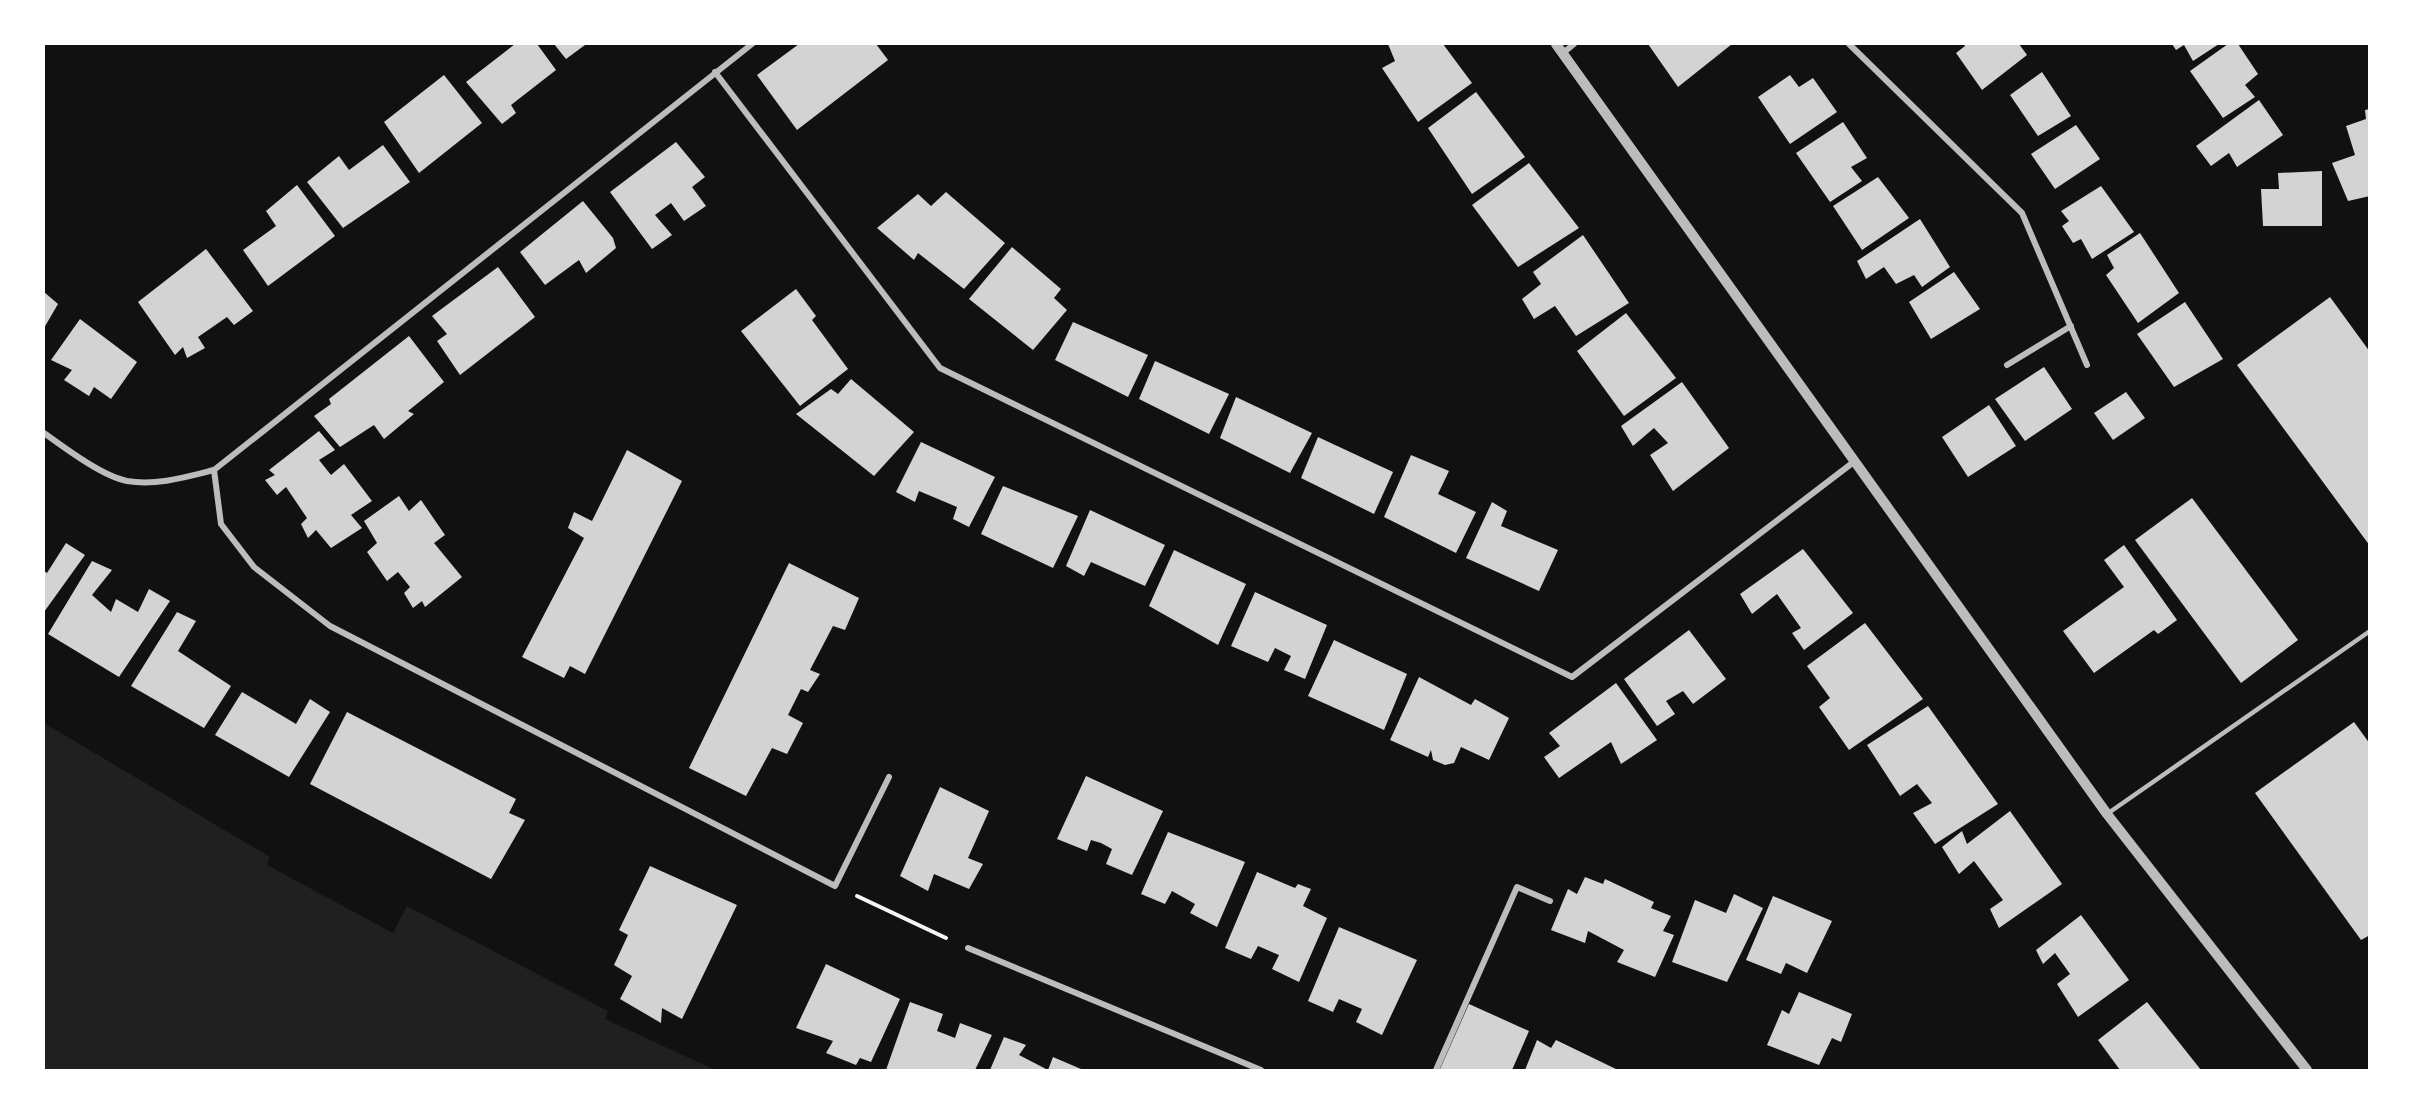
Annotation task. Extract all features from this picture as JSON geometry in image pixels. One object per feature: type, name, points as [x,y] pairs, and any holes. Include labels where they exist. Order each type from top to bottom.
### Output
[{"type":"street","points":[[44,433],[87,462],[127,481],[170,481],[214,470],[752,44]]},
{"type":"street","points":[[1556,44],[2108,814],[2307,1071]]},
{"type":"street","points":[[1563,53],[1574,44]]},
{"type":"street","points":[[1849,44],[2022,213],[2087,365]]},
{"type":"street","points":[[715,72],[940,368],[1572,677],[1855,461]]},
{"type":"street","points":[[2007,365],[2071,326]]},
{"type":"street","points":[[214,470],[221,524],[254,567],[330,626],[835,886],[889,777]]},
{"type":"street","points":[[1436,1071],[1517,886],[1550,901]]},
{"type":"street","points":[[968,948],[1261,1071]]},
{"type":"lane","points":[[2108,814],[2370,631]]},
{"type":"path","points":[[835,886],[968,948]]},
{"type":"shaded area","points":[[44,723],[270,857],[267,865],[393,933],[407,906],[608,1011],[605,1019],[715,1070],[44,1070]]},
{"type":"building","points":[[515,44],[537,44],[556,70],[511,105],[516,113],[502,124],[466,82]]},
{"type":"building","points":[[554,44],[583,44],[585,45],[566,59]]},
{"type":"building","points":[[799,44],[876,44],[888,60],[797,130],[757,75]]},
{"type":"building","points":[[1388,44],[1443,44],[1472,83],[1418,122],[1382,68],[1395,61]]},
{"type":"building","points":[[1648,44],[1732,44],[1678,87]]},
{"type":"building","points":[[1964,44],[2019,44],[2027,55],[1982,90],[1956,53],[1965,46]]},
{"type":"building","points":[[2172,44],[2219,44],[2193,61],[2184,45],[2176,50]]},
{"type":"building","points":[[2228,44],[2238,44],[2258,74],[2245,85],[2255,97],[2223,118],[2190,71]]},
{"type":"building","points":[[2042,72],[2071,116],[2038,136],[2010,95]]},
{"type":"building","points":[[444,75],[482,123],[419,173],[384,122]]},
{"type":"building","points":[[1790,75],[1799,87],[1813,78],[1837,112],[1790,144],[1758,97]]},
{"type":"building","points":[[1476,92],[1525,157],[1472,194],[1428,128]]},
{"type":"building","points":[[2259,100],[2283,135],[2237,167],[2229,153],[2211,166],[2196,146]]},
{"type":"building","points":[[2370,109],[2370,196],[2348,201],[2332,163],[2355,155],[2346,126],[2366,119],[2365,110]]},
{"type":"building","points":[[1843,122],[1867,158],[1851,167],[1862,181],[1830,202],[1796,153]]},
{"type":"building","points":[[2076,125],[2100,159],[2055,189],[2031,154]]},
{"type":"building","points":[[676,142],[705,177],[692,187],[706,206],[684,221],[671,203],[655,215],[672,235],[652,249],[610,192]]},
{"type":"building","points":[[383,145],[410,182],[343,228],[307,182],[339,156],[349,170]]},
{"type":"building","points":[[1529,163],[1579,228],[1518,267],[1472,205]]},
{"type":"building","points":[[2322,171],[2322,226],[2263,226],[2261,189],[2279,189],[2278,173]]},
{"type":"building","points":[[1878,177],[1909,218],[1862,250],[1833,206]]},
{"type":"building","points":[[297,185],[335,236],[268,286],[243,250],[276,226],[266,211]]},
{"type":"building","points":[[2101,186],[2134,232],[2092,259],[2081,239],[2073,243],[2062,226],[2069,221],[2061,211]]},
{"type":"building","points":[[946,192],[1005,243],[964,289],[918,253],[914,260],[877,228],[918,194],[931,206]]},
{"type":"building","points":[[583,201],[613,238],[616,248],[586,273],[579,260],[545,285],[520,252]]},
{"type":"building","points":[[1920,219],[1950,267],[1922,287],[1914,275],[1896,284],[1884,267],[1866,279],[1857,261]]},
{"type":"building","points":[[2140,233],[2179,293],[2138,323],[2106,275],[2114,268],[2107,255]]},
{"type":"building","points":[[1583,235],[1629,303],[1576,336],[1555,306],[1534,319],[1522,299],[1541,284],[1533,272]]},
{"type":"building","points":[[1012,247],[1061,289],[1054,298],[1067,310],[1033,350],[969,299]]},
{"type":"building","points":[[206,249],[253,311],[234,325],[227,317],[198,337],[205,348],[187,358],[183,347],[175,355],[138,302]]},
{"type":"building","points":[[498,267],[535,317],[460,375],[437,341],[447,334],[432,316]]},
{"type":"building","points":[[1954,272],[1980,309],[1931,339],[1909,302]]},
{"type":"building","points":[[796,289],[816,316],[812,320],[848,369],[800,406],[741,331]]},
{"type":"building","points":[[44,292],[58,304],[44,328]]},
{"type":"building","points":[[2330,297],[2370,352],[2370,546],[2237,365]]},
{"type":"building","points":[[2185,302],[2223,359],[2174,387],[2137,334]]},
{"type":"building","points":[[1626,313],[1676,378],[1624,416],[1577,351]]},
{"type":"building","points":[[80,319],[137,362],[111,399],[94,387],[89,396],[64,380],[72,370],[51,360]]},
{"type":"building","points":[[1073,322],[1148,355],[1128,397],[1055,360]]},
{"type":"building","points":[[409,336],[444,382],[408,411],[414,414],[384,439],[374,425],[340,447],[314,416],[331,404],[329,399]]},
{"type":"building","points":[[1155,361],[1229,394],[1209,434],[1139,399]]},
{"type":"building","points":[[2044,367],[2072,409],[2025,441],[1995,399]]},
{"type":"building","points":[[851,379],[914,432],[874,476],[796,414],[831,389],[838,394]]},
{"type":"building","points":[[1682,382],[1729,448],[1673,491],[1650,455],[1668,443],[1654,428],[1633,446],[1621,426]]},
{"type":"building","points":[[2126,392],[2145,418],[2113,440],[2094,413]]},
{"type":"building","points":[[1236,397],[1312,433],[1290,473],[1220,438]]},
{"type":"building","points":[[1989,405],[2016,446],[1968,477],[1942,437]]},
{"type":"building","points":[[319,431],[335,450],[319,460],[331,475],[344,464],[372,501],[351,515],[362,528],[331,548],[316,530],[308,538],[301,524],[307,518],[286,487],[277,495],[265,480],[275,475],[269,470]]},
{"type":"building","points":[[1318,437],[1393,472],[1374,514],[1301,478]]},
{"type":"building","points":[[921,442],[995,477],[969,527],[953,519],[957,507],[919,491],[915,502],[896,492]]},
{"type":"building","points":[[627,450],[682,481],[585,674],[570,666],[564,678],[522,657],[584,538],[568,528],[574,512],[592,521]]},
{"type":"building","points":[[1411,455],[1449,471],[1438,494],[1476,512],[1456,553],[1384,517]]},
{"type":"building","points":[[1003,486],[1078,516],[1053,568],[981,534]]},
{"type":"building","points":[[399,496],[409,511],[421,500],[445,535],[434,543],[462,577],[425,607],[422,601],[413,608],[404,593],[410,587],[398,572],[387,581],[367,552],[377,543],[364,521]]},
{"type":"building","points":[[2192,498],[2298,640],[2241,683],[2135,540]]},
{"type":"building","points":[[1492,502],[1507,511],[1501,526],[1558,550],[1539,591],[1466,558]]},
{"type":"building","points":[[1090,510],[1165,545],[1145,586],[1091,562],[1084,576],[1066,566]]},
{"type":"building","points":[[66,543],[85,555],[44,612],[44,571],[47,573]]},
{"type":"building","points":[[2124,545],[2177,620],[2158,634],[2154,630],[2094,673],[2063,631],[2124,587],[2104,560]]},
{"type":"building","points":[[1803,549],[1853,613],[1804,650],[1792,633],[1801,628],[1777,594],[1752,614],[1740,594]]},
{"type":"building","points":[[1174,550],[1246,584],[1218,645],[1149,606]]},
{"type":"building","points":[[92,561],[112,570],[92,595],[111,612],[116,599],[138,612],[149,589],[170,601],[119,677],[48,634]]},
{"type":"building","points":[[789,563],[859,598],[845,630],[833,626],[810,670],[820,674],[808,692],[801,689],[788,715],[803,723],[787,754],[772,748],[746,796],[689,768]]},
{"type":"building","points":[[1255,592],[1327,625],[1305,679],[1284,670],[1291,656],[1275,648],[1268,662],[1231,646]]},
{"type":"building","points":[[177,612],[196,621],[178,651],[231,686],[204,728],[131,686]]},
{"type":"building","points":[[1865,623],[1923,699],[1849,750],[1819,707],[1830,698],[1807,666]]},
{"type":"building","points":[[1689,630],[1726,679],[1693,704],[1683,691],[1666,701],[1675,714],[1657,726],[1624,679]]},
{"type":"building","points":[[1334,640],[1407,674],[1384,730],[1308,696]]},
{"type":"building","points":[[1419,677],[1471,705],[1475,699],[1509,718],[1489,760],[1461,747],[1454,763],[1445,765],[1433,760],[1431,750],[1428,757],[1390,740]]},
{"type":"building","points":[[1616,683],[1657,740],[1621,764],[1611,742],[1559,778],[1544,757],[1560,746],[1549,733]]},
{"type":"building","points":[[242,692],[296,724],[310,699],[330,712],[289,777],[215,735]]},
{"type":"building","points":[[1928,706],[1998,804],[1935,844],[1913,813],[1932,803],[1917,784],[1900,796],[1867,745]]},
{"type":"building","points":[[347,712],[516,799],[509,813],[525,820],[491,879],[310,784]]},
{"type":"building","points":[[2354,722],[2370,744],[2370,935],[2361,940],[2255,793]]},
{"type":"building","points":[[1086,776],[1163,811],[1132,875],[1106,864],[1112,849],[1101,843],[1091,840],[1087,851],[1057,839]]},
{"type":"building","points":[[940,787],[989,811],[968,858],[983,864],[969,889],[934,874],[928,891],[900,876]]},
{"type":"building","points":[[2010,811],[2062,884],[1999,928],[1990,909],[2003,900],[1974,861],[1959,874],[1942,847],[1962,831],[1967,844]]},
{"type":"building","points":[[1168,832],[1245,862],[1217,927],[1190,913],[1195,904],[1172,891],[1165,904],[1141,894]]},
{"type":"building","points":[[650,866],[737,905],[682,1019],[662,1008],[661,1023],[620,999],[632,976],[614,965],[628,935],[619,930]]},
{"type":"building","points":[[1257,872],[1295,888],[1298,884],[1311,889],[1303,906],[1327,918],[1299,982],[1272,969],[1279,955],[1258,946],[1251,959],[1225,948]]},
{"type":"building","points":[[1585,877],[1603,884],[1605,879],[1654,902],[1651,908],[1671,916],[1663,931],[1674,935],[1655,977],[1617,962],[1624,950],[1588,931],[1585,943],[1551,930],[1568,889],[1577,894]]},
{"type":"building","points":[[1734,894],[1763,908],[1727,982],[1672,962],[1695,900],[1726,913]]},
{"type":"building","points":[[1773,896],[1832,921],[1807,973],[1786,963],[1781,974],[1746,960]]},
{"type":"building","points":[[2081,915],[2129,980],[2078,1017],[2057,984],[2070,974],[2055,953],[2043,964],[2036,950]]},
{"type":"building","points":[[1339,927],[1417,960],[1382,1035],[1356,1022],[1362,1009],[1339,999],[1333,1012],[1308,1001]]},
{"type":"building","points":[[826,964],[900,999],[871,1062],[860,1058],[856,1065],[826,1053],[833,1041],[796,1028]]},
{"type":"building","points":[[1799,992],[1852,1014],[1841,1042],[1832,1038],[1819,1065],[1767,1045],[1782,1010],[1789,1014]]},
{"type":"building","points":[[910,1002],[943,1014],[937,1031],[955,1038],[960,1023],[992,1035],[975,1070],[886,1070]]},
{"type":"building","points":[[2147,1002],[2201,1070],[2120,1070],[2098,1040]]},
{"type":"building","points":[[1469,1004],[1529,1031],[1512,1070],[1440,1069]]},
{"type":"building","points":[[1004,1037],[1026,1045],[1019,1055],[1048,1070],[990,1070]]},
{"type":"building","points":[[1537,1040],[1551,1048],[1556,1040],[1618,1070],[1525,1070]]},
{"type":"building","points":[[1053,1057],[1081,1069],[1080,1070],[1048,1070]]}]
